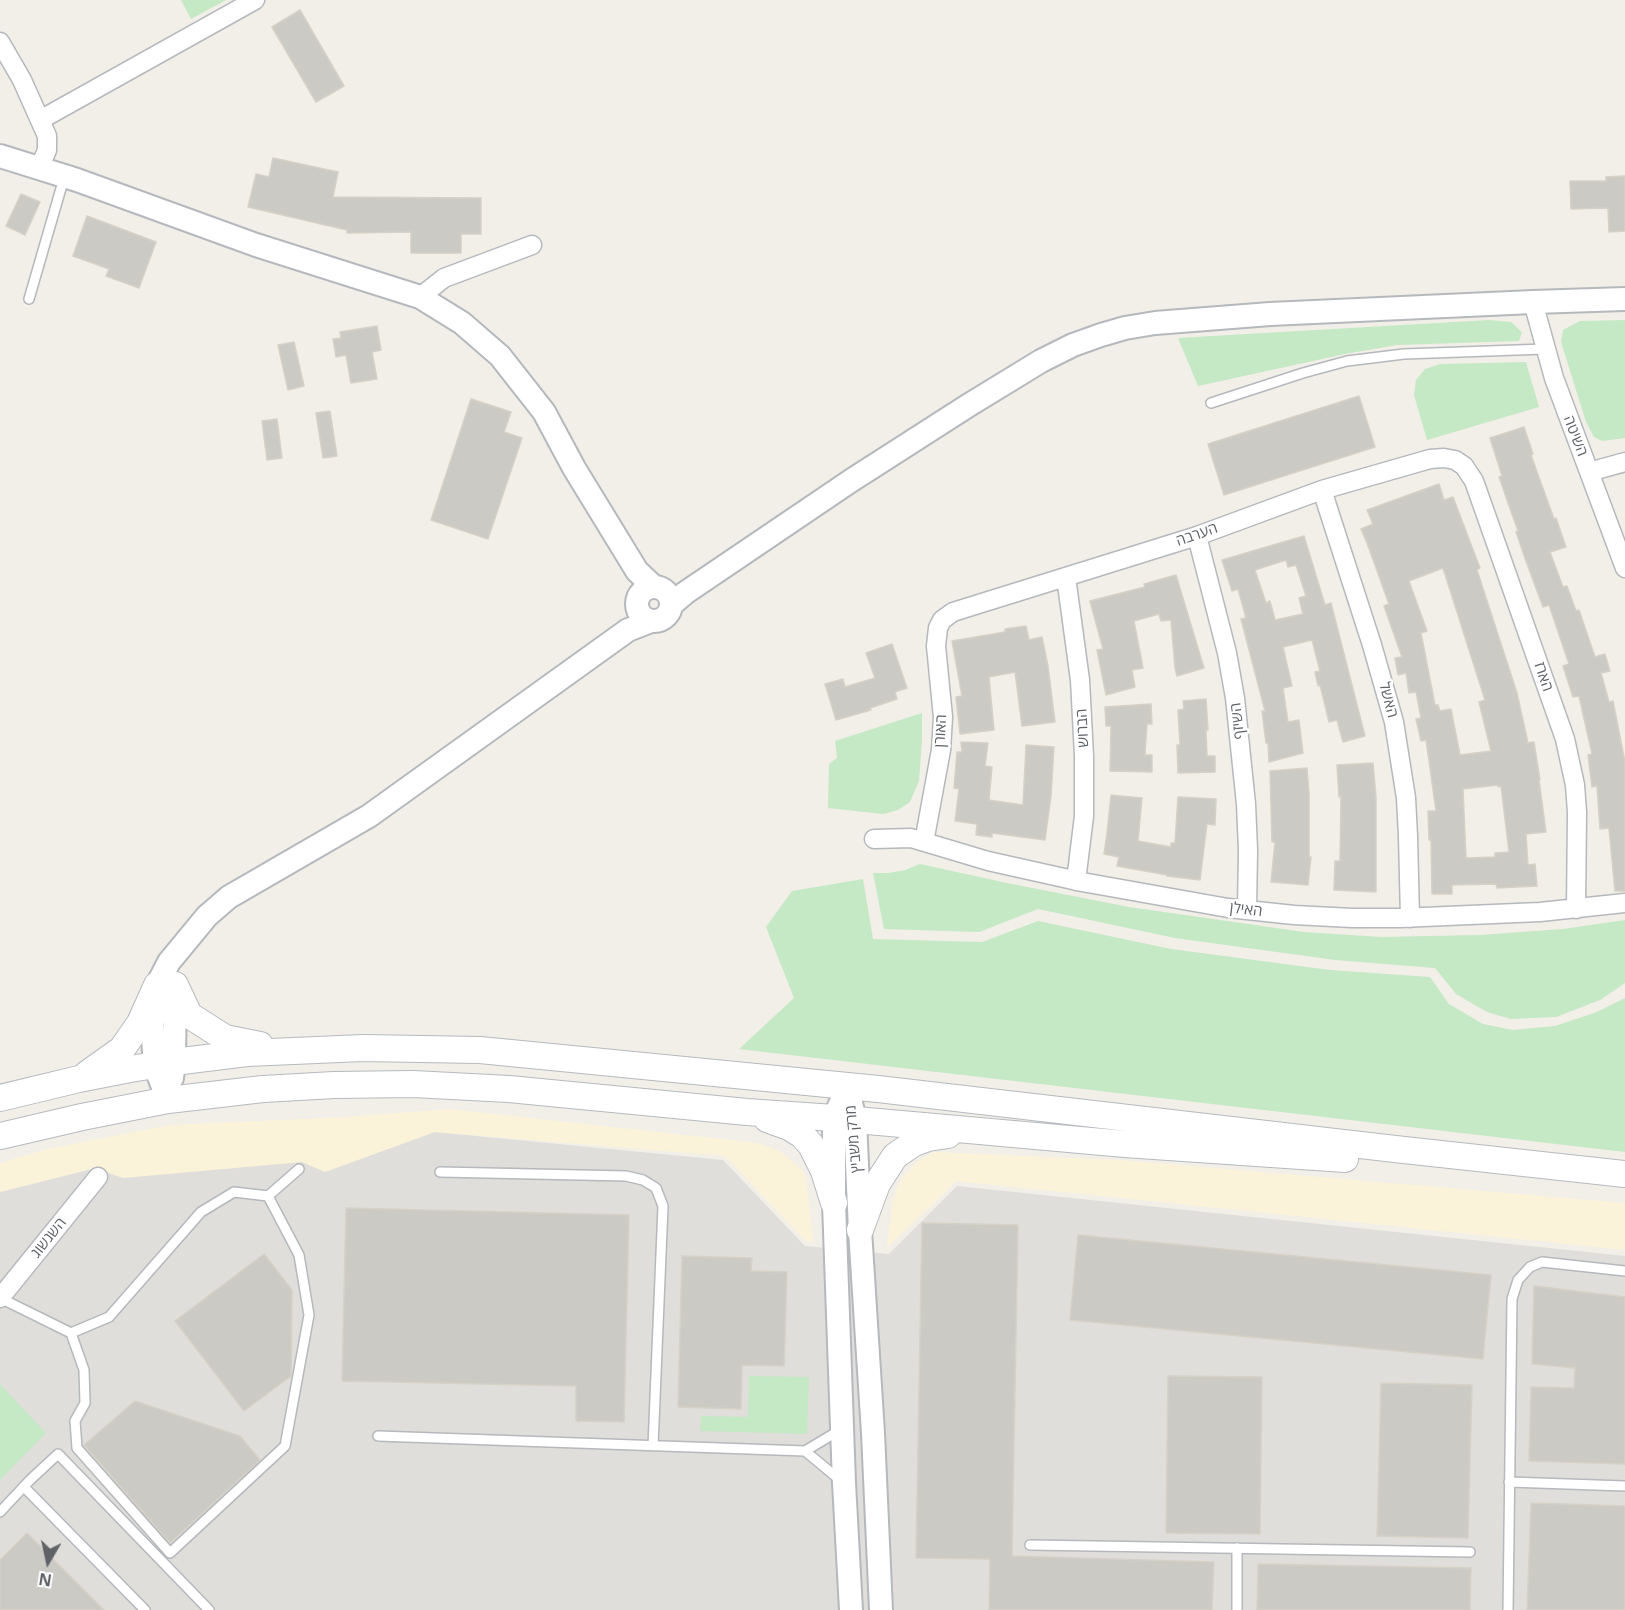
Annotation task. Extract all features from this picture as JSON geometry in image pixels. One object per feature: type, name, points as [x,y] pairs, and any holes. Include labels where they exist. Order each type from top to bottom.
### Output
[{"type":"main road","points":[[79,1079],[122,1049],[166,985],[189,1015],[225,1038],[284,1050]]},
{"type":"main road","points":[[0,1098],[79,1079],[165,1064],[284,1050],[363,1048],[480,1050],[848,1086],[1625,1174]]},
{"type":"main road","points":[[0,1136],[168,1100],[264,1089],[357,1084],[413,1084],[510,1089],[1125,1144],[1625,1179]]},
{"type":"main road","points":[[747,1112],[789,1127],[802,1135],[818,1156],[834,1203]]},
{"type":"main road","points":[[860,1230],[877,1184],[895,1156],[921,1140],[976,1130]]},
{"type":"street","points":[[40,120],[255,0]]},
{"type":"street","points":[[0,42],[22,80],[46,136],[47,150],[40,167]]},
{"type":"street","points":[[0,156],[64,175],[255,245],[420,297],[462,323],[501,356],[544,412],[574,468],[637,571],[654,604]]},
{"type":"street","points":[[420,297],[444,278],[532,245]]},
{"type":"street","points":[[168,1100],[165,1064],[152,1024],[166,985],[169,962],[207,916],[229,897],[369,816],[654,604],[1041,361],[1091,339],[1125,328],[1155,323],[1270,314],[1625,299]]},
{"type":"street","name":"השיטה","points":[[1533,302],[1554,378],[1625,568]]},
{"type":"street","name":"הערבה","points":[[942,620],[953,612],[1197,536],[1322,490],[1430,459],[1455,460]]},
{"type":"street","name":"הארז","points":[[1455,460],[1464,466],[1474,481],[1565,739],[1575,785],[1577,813],[1576,909]]},
{"type":"street","points":[[1589,472],[1625,462]]},
{"type":"street","name":"האשל","points":[[1322,490],[1394,722],[1406,798],[1410,918]]},
{"type":"street","name":"השיזף","points":[[1197,536],[1227,653],[1235,698],[1246,804],[1247,910]]},
{"type":"street","name":"הברוש","points":[[1066,577],[1080,680],[1084,756],[1084,816],[1076,881]]},
{"type":"street","name":"האורן","points":[[924,842],[941,750],[944,717],[936,646],[938,628],[942,620]]},
{"type":"street","name":"האילן","points":[[874,839],[911,838],[988,861],[1076,881],[1186,901],[1294,915],[1410,918],[1529,913],[1625,903]]},
{"type":"street","name":"מרק משביץ","points":[[848,1086],[834,1203],[851,1610]]},
{"type":"street","name":"מרק משביץ","points":[[845,1119],[860,1230],[881,1610]]},
{"type":"street","name":"השגשוג","points":[[0,1298],[98,1177]]},
{"type":"lane","points":[[29,299],[64,175]]},
{"type":"lane","points":[[1211,403],[1347,361],[1404,354],[1545,349]]},
{"type":"lane","points":[[71,1333],[109,1317],[201,1212],[234,1192],[268,1196],[299,1169]]},
{"type":"lane","points":[[440,1172],[626,1176],[643,1180],[656,1188],[663,1206],[652,1446]]},
{"type":"lane","points":[[0,1298],[71,1333],[84,1370],[85,1403],[75,1421],[77,1448],[170,1553],[285,1446],[309,1315],[299,1255],[268,1196]]},
{"type":"lane","points":[[1508,1610],[1512,1299],[1518,1280],[1530,1267],[1542,1262],[1625,1271]]},
{"type":"lane","points":[[378,1436],[805,1451],[842,1429]]},
{"type":"lane","points":[[805,1451],[844,1483]]},
{"type":"lane","points":[[0,1512],[58,1454],[209,1610]]},
{"type":"lane","points":[[1509,1482],[1625,1486]]},
{"type":"lane","points":[[24,1487],[145,1610]]},
{"type":"lane","points":[[1030,1545],[1470,1552]]},
{"type":"lane","points":[[1236,1548],[1236,1610]]},
{"type":"shaded area","points":[[435,1132],[723,1160],[805,1246],[889,1254],[957,1186],[1625,1256],[1625,1610],[0,1610],[0,1192],[95,1168]]},
{"type":"green space","points":[[181,0],[226,0],[191,19]]},
{"type":"green space","points":[[1489,320],[1511,322],[1522,332],[1519,341],[1397,345],[1198,386],[1178,338]]},
{"type":"green space","points":[[1625,320],[1625,438],[1602,441],[1594,437],[1586,422],[1561,342],[1563,330],[1580,321]]},
{"type":"green space","points":[[1526,362],[1539,407],[1427,440],[1414,395],[1416,380],[1425,369],[1440,364]]},
{"type":"green space","points":[[922,713],[919,781],[910,802],[898,810],[883,814],[828,808],[829,764],[837,758],[835,741]]},
{"type":"green space","points":[[920,864],[1129,907],[1304,932],[1381,937],[1480,935],[1563,929],[1625,920],[1625,983],[1600,1000],[1556,1017],[1511,1019],[1487,1012],[1456,994],[1435,968],[1335,960],[1175,938],[1038,909],[979,932],[884,929],[873,873],[905,870]]},
{"type":"green space","points":[[863,879],[873,939],[982,942],[1038,921],[1171,949],[1330,970],[1430,977],[1449,1004],[1483,1024],[1513,1030],[1555,1026],[1597,1012],[1625,998],[1625,1152],[739,1049],[794,998],[766,927],[792,891]]},
{"type":"green space","points":[[749,1376],[809,1377],[807,1434],[700,1431],[701,1416],[748,1417]]},
{"type":"green space","points":[[0,1384],[46,1433],[0,1480]]},
{"type":"sand","points":[[449,1109],[758,1143],[781,1152],[802,1170],[806,1178],[813,1242],[806,1241],[725,1156],[435,1132],[325,1172],[302,1162],[123,1178],[95,1168],[0,1192],[0,1163],[47,1149],[170,1125],[347,1117]]},
{"type":"sand","points":[[933,1152],[1120,1160],[1625,1203],[1625,1250],[956,1181],[887,1248],[893,1200],[901,1179],[917,1162]]},
{"type":"building","points":[[300,10],[344,86],[316,102],[272,27]]},
{"type":"building","points":[[273,158],[338,172],[333,197],[481,198],[481,234],[461,234],[461,253],[411,253],[411,232],[347,233],[347,230],[248,207],[256,174],[269,177]]},
{"type":"building","points":[[1625,176],[1625,231],[1609,232],[1608,208],[1571,209],[1570,181],[1606,181],[1606,177]]},
{"type":"building","points":[[21,194],[40,202],[25,235],[6,226]]},
{"type":"building","points":[[87,216],[156,242],[139,288],[106,276],[109,269],[73,256]]},
{"type":"building","points":[[377,326],[381,350],[372,352],[377,379],[351,383],[346,355],[336,357],[333,339],[341,338],[340,332]]},
{"type":"building","points":[[294,342],[304,386],[288,390],[278,345]]},
{"type":"building","points":[[1359,396],[1375,447],[1224,495],[1208,444]]},
{"type":"building","points":[[471,399],[511,412],[504,432],[522,438],[488,539],[431,520]]},
{"type":"building","points":[[330,411],[337,456],[323,458],[316,413]]},
{"type":"building","points":[[277,419],[282,458],[267,460],[262,421]]},
{"type":"building","points":[[1524,427],[1533,454],[1531,455],[1566,547],[1550,552],[1563,587],[1567,586],[1576,611],[1579,610],[1595,657],[1605,654],[1610,671],[1601,673],[1609,702],[1613,701],[1625,762],[1625,891],[1615,891],[1609,828],[1600,829],[1597,786],[1592,787],[1588,755],[1592,754],[1579,696],[1573,697],[1563,666],[1569,664],[1549,605],[1543,607],[1526,561],[1499,477],[1502,476],[1490,438]]},
{"type":"building","points":[[1439,484],[1444,500],[1453,497],[1480,568],[1477,570],[1517,693],[1528,743],[1534,742],[1546,832],[1526,834],[1528,865],[1535,864],[1537,886],[1497,888],[1496,884],[1452,885],[1452,894],[1432,894],[1428,811],[1436,811],[1426,740],[1421,741],[1416,719],[1421,718],[1416,692],[1409,693],[1406,673],[1398,675],[1395,658],[1402,657],[1384,606],[1389,604],[1361,529],[1373,524],[1367,510]],"holes":[[[1443,568],[1485,700],[1479,702],[1491,751],[1460,755],[1451,709],[1440,711],[1438,705],[1435,705],[1421,633],[1427,631],[1409,581]],[[1498,785],[1498,787],[1501,786],[1509,852],[1495,853],[1495,857],[1466,858],[1463,789]]]},
{"type":"building","points":[[1304,536],[1325,605],[1331,603],[1365,736],[1343,742],[1337,720],[1329,722],[1315,672],[1320,671],[1312,640],[1283,647],[1292,686],[1283,688],[1288,722],[1299,720],[1303,753],[1269,762],[1262,711],[1265,711],[1241,619],[1246,618],[1238,589],[1232,591],[1222,560]],"holes":[[[1286,560],[1288,567],[1296,565],[1306,596],[1299,598],[1303,614],[1275,620],[1270,601],[1266,603],[1255,570]]]},
{"type":"building","points":[[1176,575],[1204,668],[1177,676],[1171,620],[1161,621],[1159,614],[1134,621],[1143,668],[1132,670],[1135,687],[1106,695],[1097,650],[1103,649],[1090,601],[1145,587],[1144,584]]},
{"type":"building","points":[[1026,626],[1029,640],[1042,637],[1055,722],[1022,726],[1015,672],[989,677],[994,730],[960,734],[956,697],[962,696],[952,641]]},
{"type":"building","points":[[892,644],[907,688],[895,692],[897,699],[870,708],[871,710],[836,720],[825,684],[843,679],[845,687],[875,678],[866,653]]},
{"type":"building","points":[[1206,699],[1207,756],[1215,756],[1215,772],[1178,773],[1177,745],[1180,745],[1178,710],[1184,709],[1183,701]]},
{"type":"building","points":[[1151,704],[1152,724],[1147,724],[1145,755],[1152,755],[1152,772],[1110,771],[1111,726],[1106,726],[1105,707]]},
{"type":"building","points":[[961,742],[988,743],[985,766],[992,767],[989,800],[1023,805],[1026,745],[1054,747],[1045,840],[992,833],[992,837],[976,835],[977,824],[955,821],[959,789],[954,788],[957,752],[962,752]]},
{"type":"building","points":[[1373,763],[1376,797],[1376,892],[1334,890],[1335,861],[1340,861],[1341,796],[1339,797],[1337,765]]},
{"type":"building","points":[[1307,768],[1309,857],[1311,857],[1308,885],[1271,882],[1275,842],[1272,842],[1270,771]]},
{"type":"building","points":[[1111,795],[1142,798],[1138,841],[1171,847],[1171,843],[1175,843],[1178,797],[1216,799],[1215,825],[1207,824],[1200,880],[1117,866],[1119,857],[1104,854]]},
{"type":"building","points":[[346,1208],[629,1215],[624,1422],[576,1421],[576,1386],[342,1381]]},
{"type":"building","points":[[922,1223],[1018,1225],[1012,1556],[1214,1562],[1212,1610],[989,1610],[990,1559],[916,1558]]},
{"type":"building","points":[[1078,1235],[1491,1275],[1483,1359],[1070,1320]]},
{"type":"building","points":[[264,1254],[292,1290],[291,1376],[244,1411],[175,1321]]},
{"type":"building","points":[[682,1256],[752,1258],[751,1271],[787,1272],[784,1366],[742,1365],[741,1409],[678,1407]]},
{"type":"building","points":[[1534,1286],[1625,1297],[1625,1464],[1529,1461],[1531,1387],[1574,1388],[1575,1368],[1532,1364]]},
{"type":"building","points":[[1168,1376],[1262,1377],[1260,1534],[1166,1533]]},
{"type":"building","points":[[1381,1383],[1472,1385],[1468,1538],[1377,1536]]},
{"type":"building","points":[[135,1401],[240,1436],[260,1460],[170,1543],[84,1445]]},
{"type":"building","points":[[1531,1503],[1625,1506],[1625,1610],[1527,1610]]},
{"type":"building","points":[[27,1533],[104,1610],[0,1610],[0,1560]]},
{"type":"building","points":[[1258,1564],[1471,1568],[1470,1610],[1257,1610]]}]
